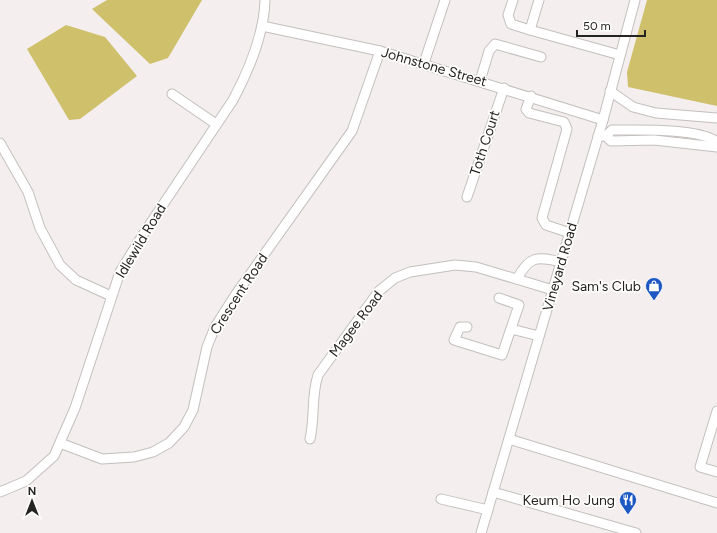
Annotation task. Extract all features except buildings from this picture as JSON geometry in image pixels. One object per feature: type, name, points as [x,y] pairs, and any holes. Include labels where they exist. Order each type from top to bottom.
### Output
[{"type":"street","name":"Idlewild Road","points":[[0,492],[26,481],[54,456],[75,408],[120,272],[144,232],[233,100],[244,79],[262,26],[265,0]]},
{"type":"street","points":[[424,64],[445,0]]},
{"type":"street","points":[[513,0],[508,15],[511,24],[620,55]]},
{"type":"street","points":[[530,30],[539,0]]},
{"type":"street","name":"Vineyard Road","points":[[481,533],[561,262],[602,136],[603,120],[610,91],[635,0]]},
{"type":"street","name":"Johnstone Street","points":[[262,26],[380,51],[531,96],[603,120]]},
{"type":"street","points":[[480,81],[489,51],[495,44],[541,57]]},
{"type":"street","name":"Crescent Road","points":[[60,443],[102,458],[134,457],[153,452],[169,443],[184,427],[193,410],[207,347],[215,327],[236,294],[352,130],[380,51]]},
{"type":"street","name":"Toth Court","points":[[467,197],[504,88]]},
{"type":"street","points":[[610,91],[633,107],[656,113],[717,118]]},
{"type":"street","points":[[172,94],[216,124]]},
{"type":"street","points":[[531,96],[526,109],[529,114],[564,122],[567,128],[542,218],[546,225],[570,233]]},
{"type":"street","points":[[717,142],[699,135],[665,130],[612,130],[602,136],[611,142],[654,140],[717,147]]},
{"type":"street","points":[[0,143],[28,192],[40,228],[60,265],[76,280],[111,296]]},
{"type":"street","points":[[517,279],[524,267],[533,259],[547,258],[561,262]]},
{"type":"street","name":"Magee Road","points":[[310,439],[313,427],[314,387],[318,375],[379,291],[395,278],[410,272],[455,265],[476,267],[553,290]]},
{"type":"street","points":[[467,327],[460,327],[454,340],[502,355],[519,305],[499,298]]},
{"type":"street","points":[[511,329],[539,336]]},
{"type":"street","points":[[717,411],[700,467],[717,472]]},
{"type":"street","points":[[509,439],[717,503]]},
{"type":"street","points":[[493,492],[611,530],[636,533]]},
{"type":"street","points":[[441,499],[488,510]]},
{"type":"shaded area","points":[[107,0],[202,0],[168,58],[150,64],[92,9]]},
{"type":"shaded area","points":[[647,0],[717,0],[717,106],[628,87],[627,72]]},
{"type":"shaded area","points":[[66,25],[105,37],[137,76],[80,119],[69,120],[27,49]]},
{"type":"place","name":"Sam's Club","points":[[654,301]]},
{"type":"place","name":"Keum Ho Jung","points":[[628,515]]}]
